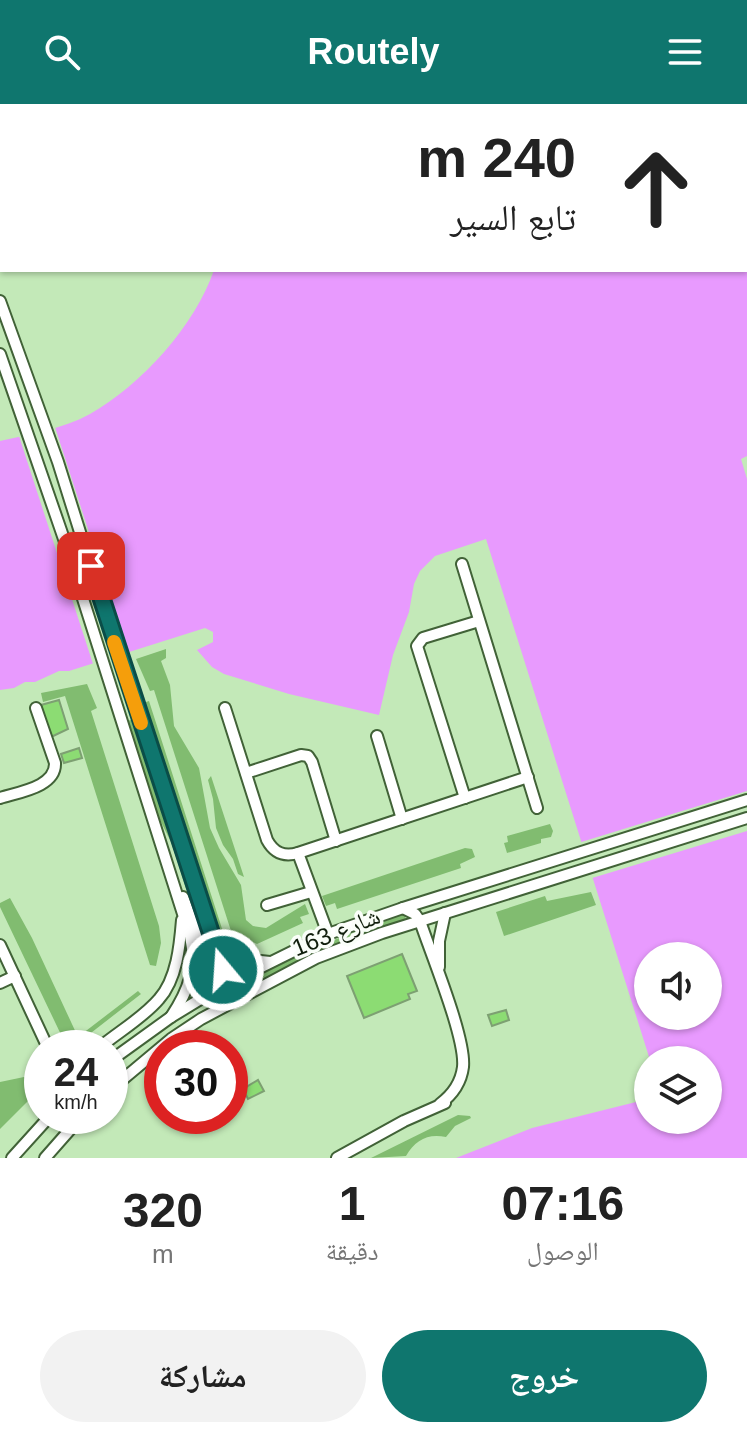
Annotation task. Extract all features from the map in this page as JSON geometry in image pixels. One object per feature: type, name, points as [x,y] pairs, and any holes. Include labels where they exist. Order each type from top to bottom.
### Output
[{"type":"street","points":[[0,301],[67,488],[122,666],[228,983],[231,1002]]},
{"type":"street","points":[[0,354],[65,542],[190,936],[194,967],[187,989],[171,1017]]},
{"type":"street","points":[[462,564],[537,808]]},
{"type":"street","points":[[465,798],[417,646],[423,638],[479,621]]},
{"type":"street","points":[[0,798],[48,781],[55,771],[36,708]]},
{"type":"street","points":[[225,708],[269,844],[283,855],[336,841],[528,777]]},
{"type":"street","points":[[377,736],[402,819]]},
{"type":"street","points":[[246,773],[301,755],[308,756],[336,841]]},
{"type":"street","name":"شارع 163","points":[[128,1048],[217,989],[328,934],[747,800]]},
{"type":"street","name":"شارع 163","points":[[128,1075],[178,1034],[231,1002],[331,952],[747,818]]},
{"type":"street","points":[[298,853],[328,934]]},
{"type":"street","points":[[170,875],[188,909],[217,989],[231,1002]]},
{"type":"street","points":[[267,905],[311,892]]},
{"type":"street","points":[[337,1158],[440,1104],[453,1093],[460,1078],[463,1062],[461,1045],[420,921],[415,914],[403,908]]},
{"type":"street","points":[[440,981],[439,941],[445,913]]},
{"type":"street","points":[[122,1030],[164,994],[175,965],[182,914]]},
{"type":"street","points":[[0,945],[40,1030]]},
{"type":"street","name":"شارع 163","points":[[215,947],[233,958],[270,962]]},
{"type":"street","points":[[0,983],[15,976]]},
{"type":"street","points":[[12,1158],[34,1134]]},
{"type":"street","points":[[45,1158],[66,1134]]},
{"type":"green space","points":[[166,649],[166,658],[161,661],[170,685],[174,726],[199,768],[210,828],[241,885],[246,920],[253,926],[266,928],[305,904],[309,914],[300,917],[303,923],[257,944],[231,931],[154,690],[150,691],[136,659]]},
{"type":"green space","points":[[87,684],[97,708],[91,711],[159,926],[161,943],[156,966],[150,965],[65,696],[43,702],[41,693]]},
{"type":"green space","points":[[149,701],[225,938],[236,954],[223,943],[140,704]]},
{"type":"green space","points":[[134,719],[216,972],[213,972],[171,842],[158,816],[127,721]]},
{"type":"green space","points":[[211,776],[244,877],[238,874],[216,828],[208,780]]},
{"type":"green space","points":[[550,824],[553,831],[551,837],[507,853],[504,843],[508,842],[507,836]]},
{"type":"green space","points":[[465,848],[472,849],[475,857],[460,864],[461,868],[337,909],[335,903],[326,906],[322,896]]},
{"type":"green space","points":[[591,892],[596,905],[504,936],[496,912],[545,896],[547,901]]},
{"type":"green space","points":[[10,898],[75,1030],[59,1030],[0,903]]},
{"type":"green space","points":[[404,914],[406,919],[314,952],[246,993],[240,988],[242,983],[288,961],[288,957]]},
{"type":"green space","points":[[138,991],[141,994],[95,1030],[87,1030]]},
{"type":"green space","points":[[24,1077],[24,1105],[0,1129],[0,1082]]},
{"type":"green space","points":[[458,1115],[471,1118],[455,1126],[446,1137],[423,1139],[406,1156],[371,1158]]},
{"type":"shaded area","points":[[213,272],[747,272],[747,456],[741,459],[747,479],[747,1158],[456,1158],[532,1128],[634,1102],[634,1134],[722,1134],[722,1046],[646,1046],[641,1030],[722,1030],[722,942],[634,942],[634,1009],[486,539],[435,556],[420,571],[393,655],[379,715],[289,694],[224,674],[212,667],[197,650],[213,642],[213,632],[205,628],[69,671],[59,671],[35,682],[0,690],[0,441],[69,424],[109,402],[164,352],[194,312]]},
{"type":"pier","points":[[54,424],[129,656],[94,667],[18,433]]},
{"type":"pier","points":[[747,791],[747,831],[589,879],[578,843]]},
{"type":"building","points":[[59,700],[68,729],[51,737],[41,705]]},
{"type":"building","points":[[79,748],[82,758],[64,763],[61,754]]},
{"type":"building","points":[[402,954],[417,991],[408,994],[410,999],[364,1018],[347,976]]},
{"type":"building","points":[[506,1010],[509,1020],[492,1026],[488,1015]]},
{"type":"building","points":[[258,1080],[264,1091],[248,1099],[248,1086]]},
{"type":"slow traffic","points":[[114,642],[141,723]]},
{"type":"route","points":[[91,566],[223,970]]}]
